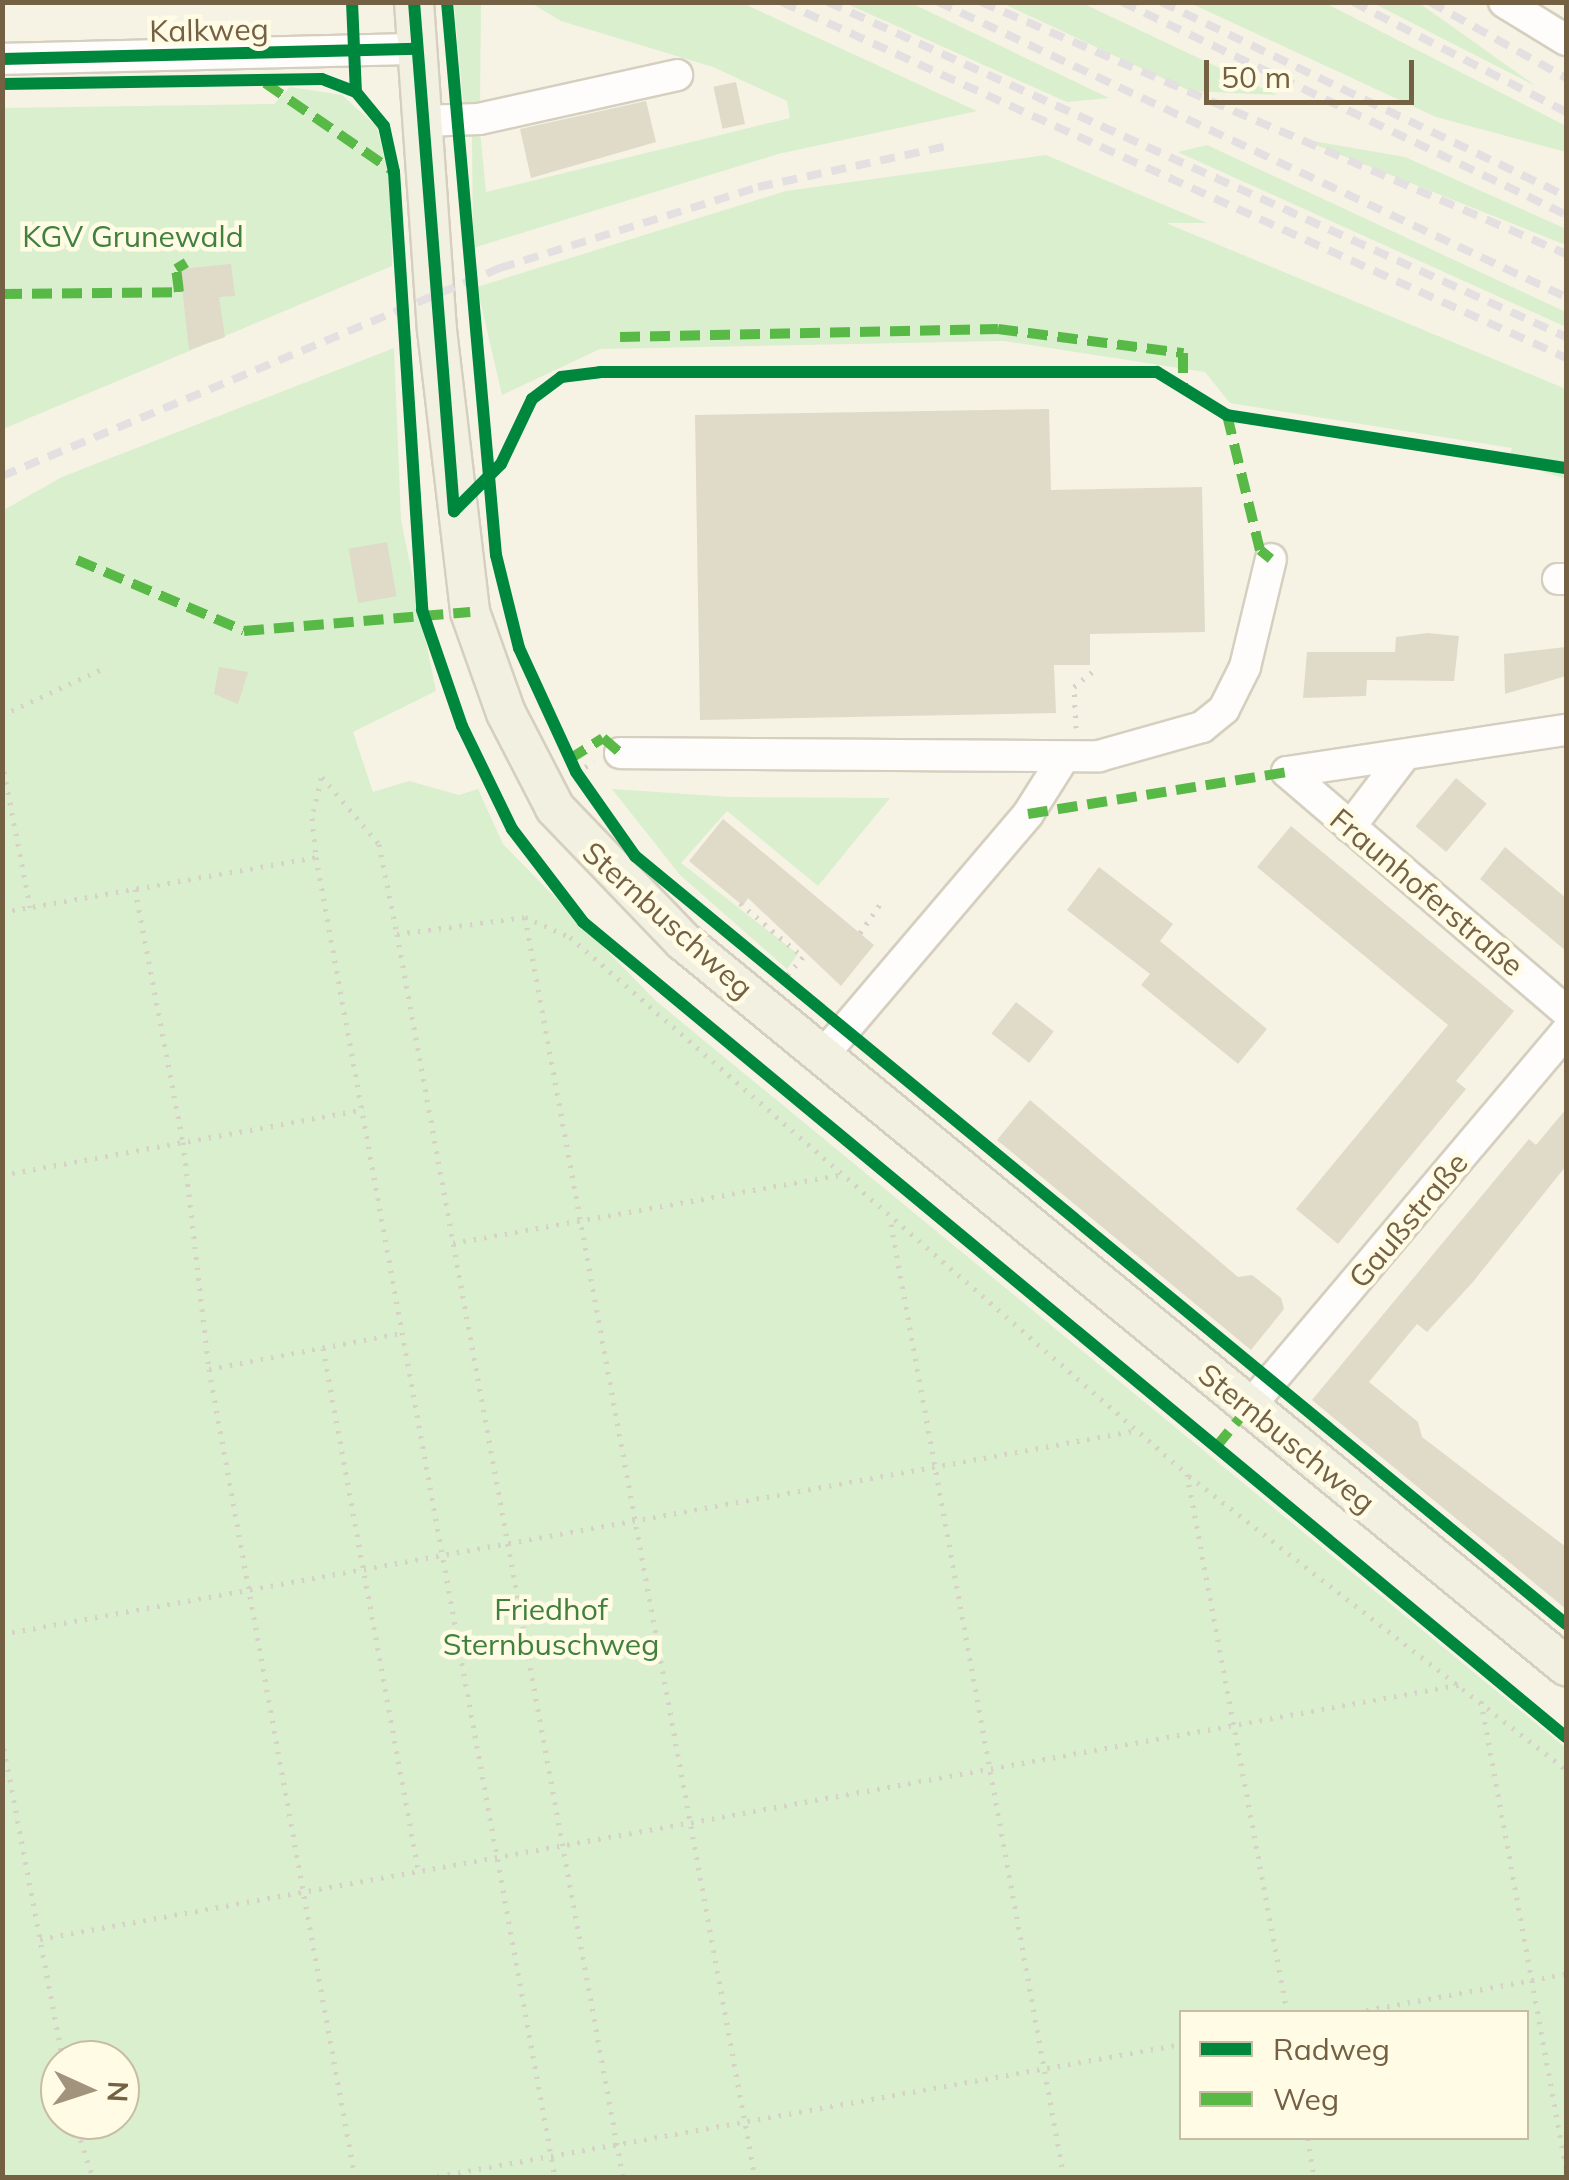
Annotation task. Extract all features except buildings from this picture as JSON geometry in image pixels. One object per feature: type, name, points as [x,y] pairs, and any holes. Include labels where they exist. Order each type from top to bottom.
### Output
[{"type":"main road","name":"Sternbuschweg","points":[[414,2],[454,511],[470,612],[506,714],[555,808],[612,875],[823,1055],[1566,1666]]},
{"type":"street","points":[[1504,2],[1566,40]]},
{"type":"street","name":"Kalkweg","points":[[2,59],[417,49]]},
{"type":"street","points":[[422,121],[479,119],[677,75]]},
{"type":"street","points":[[608,757],[1070,747],[1100,756],[1202,727],[1224,708],[1245,667],[1271,559]]},
{"type":"street","points":[[1350,827],[1404,756],[1566,730]]},
{"type":"street","points":[[823,1055],[1028,814],[1070,747]]},
{"type":"street","name":"Fraunhoferstraße","points":[[1404,756],[1287,772],[1566,1010]]},
{"type":"street","name":"Gaußstraße","points":[[1249,1407],[1566,1032]]},
{"type":"path","points":[[2,715],[102,669]]},
{"type":"path","points":[[1070,747],[1074,687],[1094,670]]},
{"type":"path","points":[[563,752],[586,786]]},
{"type":"path","points":[[576,772],[608,757]]},
{"type":"path","points":[[2,761],[30,907]]},
{"type":"path","points":[[555,2178],[316,857],[312,818],[322,777],[379,844],[623,2178]]},
{"type":"path","points":[[2,912],[316,857]]},
{"type":"path","points":[[135,889],[183,1142],[209,1369],[354,2178]]},
{"type":"path","points":[[860,933],[882,902]]},
{"type":"path","points":[[740,903],[803,957],[783,980]]},
{"type":"path","points":[[397,934],[525,917],[570,938],[1186,1474],[1463,1684],[1566,1769]]},
{"type":"path","points":[[525,917],[755,2178]]},
{"type":"path","points":[[768,967],[798,992]]},
{"type":"path","points":[[2,1174],[364,1109]]},
{"type":"path","points":[[453,1243],[841,1175]]},
{"type":"path","points":[[891,1221],[1064,2178]]},
{"type":"path","points":[[209,1369],[402,1334]]},
{"type":"path","points":[[323,1348],[418,1868]]},
{"type":"path","points":[[2,1634],[250,1593],[1139,1430]]},
{"type":"path","points":[[1186,1474],[1287,2010]]},
{"type":"path","points":[[40,1939],[418,1868],[1463,1684]]},
{"type":"path","points":[[1480,1698],[1566,2170]]},
{"type":"path","points":[[2,1738],[59,2040]]},
{"type":"path","points":[[1367,2010],[1566,1974]]},
{"type":"path","points":[[427,2178],[1179,2045]]},
{"type":"path","points":[[81,2140],[93,2178]]},
{"type":"path","points":[[1308,2140],[1318,2178],[1392,2178]]},
{"type":"green space","points":[[454,3],[481,3],[480,106],[463,101]]},
{"type":"green space","points":[[531,3],[742,3],[977,111],[778,154],[473,248],[472,133],[480,131],[486,192],[790,118],[787,101],[713,67],[561,21]]},
{"type":"green space","points":[[845,3],[911,3],[1109,98],[1067,102]]},
{"type":"green space","points":[[1002,3],[1082,3],[1277,95],[1190,91]]},
{"type":"green space","points":[[1190,3],[1325,3],[1566,126],[1566,152],[1436,117]]},
{"type":"green space","points":[[1373,3],[1419,3],[1536,86]]},
{"type":"green space","name":"KGV Grunewald","points":[[290,87],[342,95],[377,127],[390,183],[392,266],[3,429],[2,108],[274,104]]},
{"type":"green space","points":[[1301,139],[1405,157],[1566,229],[1566,245]]},
{"type":"green space","points":[[1207,145],[1566,312],[1566,327],[1178,152]]},
{"type":"green space","points":[[1046,155],[1207,223],[1166,223],[1566,389],[1566,479],[1509,461],[1512,448],[1230,403],[1205,372],[1004,341],[600,349],[502,395],[477,287],[786,191]]},
{"type":"green space","name":"Friedhof Sternbuschweg","points":[[394,348],[401,520],[436,691],[353,732],[373,792],[409,781],[459,795],[478,789],[503,844],[656,1001],[1566,1748],[1566,2177],[3,2177],[2,511],[62,477]]},
{"type":"green space","points":[[612,789],[731,797],[890,798],[818,886],[727,811],[681,863],[798,954],[787,969],[680,875]]},
{"type":"railway","points":[[782,2],[1566,358]]},
{"type":"railway","points":[[828,2],[1566,337]]},
{"type":"railway","points":[[938,2],[1566,297]]},
{"type":"railway","points":[[981,2],[1566,254]]},
{"type":"railway","points":[[1122,2],[1566,215]]},
{"type":"railway","points":[[1161,2],[1566,196]]},
{"type":"railway","points":[[1353,2],[1566,112]]},
{"type":"railway","points":[[1430,2],[1566,78]]},
{"type":"railway","points":[[2,476],[500,268],[758,187],[952,145]]},
{"type":"marked path","points":[[265,83],[393,171]]},
{"type":"marked path","points":[[2,294],[179,292],[176,269],[186,263]]},
{"type":"marked path","points":[[620,337],[998,329],[1183,353],[1183,387]]},
{"type":"marked path","points":[[1227,415],[1260,550],[1271,559]]},
{"type":"marked path","points":[[77,560],[244,631],[470,612]]},
{"type":"marked path","points":[[568,760],[603,738],[620,753]]},
{"type":"marked path","points":[[1028,814],[1287,772]]},
{"type":"marked path","points":[[1216,1447],[1249,1407]]},
{"type":"cycle path","points":[[352,2],[356,92],[384,126],[394,172],[422,610],[462,726],[512,829],[583,922],[1566,1737]]},
{"type":"cycle path","points":[[414,2],[454,511]]},
{"type":"cycle path","points":[[447,2],[496,555],[519,648],[576,772],[635,856],[1566,1624]]},
{"type":"cycle path","points":[[2,59],[417,49]]},
{"type":"cycle path","points":[[2,84],[322,79],[356,92]]},
{"type":"cycle path","points":[[454,511],[501,464],[532,399],[561,377],[600,372],[1157,372],[1227,415],[1566,468]]}]
